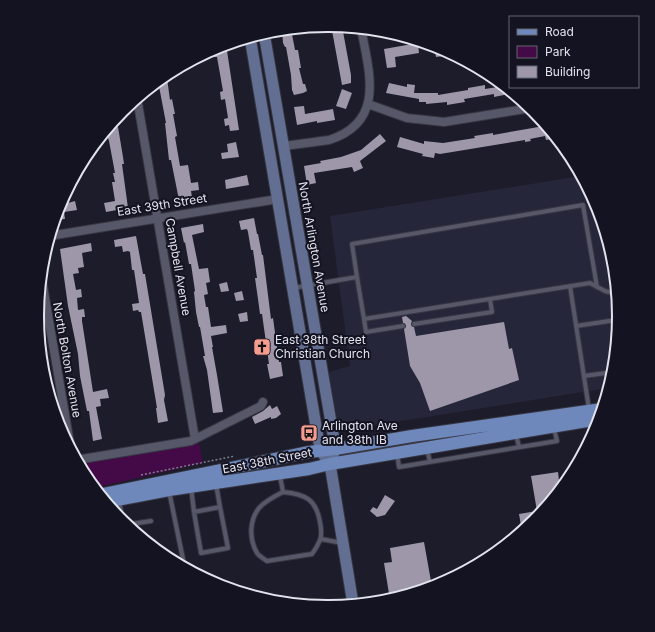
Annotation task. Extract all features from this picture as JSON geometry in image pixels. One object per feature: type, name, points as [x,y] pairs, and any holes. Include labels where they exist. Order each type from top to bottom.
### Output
[{"type":"main road","name":"North Arlington Avenue","points":[[265,39],[335,449],[330,464]]},
{"type":"main road","name":"North Arlington Avenue","points":[[251,43],[321,451],[330,464],[352,599]]},
{"type":"main road","name":"East 38th Street","points":[[106,494],[309,452],[412,436],[591,421]]},
{"type":"main road","name":"East 38th Street","points":[[112,501],[169,490],[591,421]]},
{"type":"street","points":[[284,146],[329,140],[343,134],[360,120],[368,104],[370,81],[362,34]]},
{"type":"street","name":"Campbell Avenue","points":[[138,104],[195,439]]},
{"type":"street","points":[[368,104],[407,118],[444,122],[522,109]]},
{"type":"street","name":"East 39th Street","points":[[56,235],[278,199]]},
{"type":"street","name":"North Bolton Avenue","points":[[44,294],[68,431]]},
{"type":"street","points":[[83,459],[191,441],[262,406],[263,402]]},
{"type":"lane","points":[[403,326],[366,332],[352,244],[583,205],[598,287]]},
{"type":"lane","points":[[293,288],[357,276]]},
{"type":"lane","points":[[364,319],[590,283],[610,292]]},
{"type":"lane","points":[[570,286],[584,376],[593,416]]},
{"type":"lane","points":[[414,324],[492,312],[490,299]]},
{"type":"lane","points":[[576,326],[612,321]]},
{"type":"lane","points":[[584,376],[606,373]]},
{"type":"lane","points":[[397,453],[399,467],[557,441],[554,428]]},
{"type":"lane","points":[[516,434],[519,447]]},
{"type":"lane","points":[[427,448],[430,462]]},
{"type":"lane","points":[[279,473],[283,492]]},
{"type":"lane","points":[[191,487],[201,552],[228,548],[216,483]]},
{"type":"lane","points":[[169,490],[183,561]]},
{"type":"lane","points":[[283,492],[304,496],[314,503],[319,512],[321,539],[312,554],[267,561],[258,554],[252,540],[252,519],[259,507],[272,497],[283,492]]},
{"type":"lane","points":[[118,500],[120,510]]},
{"type":"lane","points":[[194,512],[220,507]]},
{"type":"lane","points":[[133,523],[151,521]]},
{"type":"lane","points":[[321,539],[343,543]]},
{"type":"shaded area","points":[[575,177],[590,207],[602,242],[609,279],[612,316],[611,335],[602,389],[339,431],[329,372],[350,366],[330,216]]},
{"type":"green space","points":[[199,443],[203,463],[100,487],[85,463]]},
{"type":"building","points":[[332,32],[343,33],[351,75],[351,83],[342,85]]},
{"type":"building","points":[[292,34],[295,50],[298,50],[301,68],[299,68],[303,84],[305,84],[307,91],[303,93],[294,95],[292,90],[286,47],[283,43],[282,35]]},
{"type":"building","points":[[410,44],[418,47],[419,53],[395,57],[396,67],[387,68],[384,49]]},
{"type":"building","points":[[227,51],[239,130],[230,131],[229,125],[225,126],[224,119],[228,118],[225,99],[221,100],[220,92],[223,91],[217,57],[214,57]]},
{"type":"building","points":[[168,82],[170,100],[172,99],[175,114],[173,114],[177,136],[175,137],[180,166],[188,165],[191,183],[198,182],[199,190],[191,191],[192,197],[179,200],[171,160],[169,160],[166,123],[159,88]]},
{"type":"building","points":[[389,83],[407,87],[407,84],[415,85],[414,93],[438,93],[438,95],[468,90],[468,88],[485,85],[485,89],[495,87],[505,95],[494,97],[494,94],[464,99],[465,102],[447,105],[447,102],[426,104],[426,102],[419,102],[419,99],[386,93]]},
{"type":"building","points":[[342,89],[352,93],[346,109],[336,106]]},
{"type":"building","points":[[304,106],[305,114],[333,109],[335,120],[317,123],[317,121],[297,125],[294,107]]},
{"type":"building","points":[[118,127],[124,164],[122,164],[128,208],[106,212],[104,203],[115,201],[112,182],[115,182],[113,173],[115,173],[109,141],[108,138],[106,139],[115,128]]},
{"type":"building","points":[[539,127],[550,139],[546,140],[545,136],[530,139],[531,141],[525,142],[525,140],[440,154],[435,153],[434,158],[422,156],[423,154],[397,147],[400,137],[424,144],[424,141],[443,143],[475,138],[474,136],[493,133],[493,135]]},
{"type":"building","points":[[380,134],[386,141],[360,161],[363,168],[354,172],[352,167],[314,173],[316,183],[307,185],[304,166],[321,163],[320,161],[341,157],[361,150]]},
{"type":"building","points":[[236,142],[239,157],[222,159],[221,153],[228,152],[227,144]]},
{"type":"building","points":[[247,175],[249,185],[226,189],[225,180]]},
{"type":"building","points":[[68,201],[68,203],[75,201],[77,210],[64,212],[65,219],[61,219]]},
{"type":"building","points":[[254,218],[263,255],[271,319],[273,318],[279,362],[281,362],[283,376],[270,379],[262,314],[260,314],[255,278],[257,278],[253,250],[251,250],[247,229],[241,230],[239,221]]},
{"type":"building","points":[[203,224],[204,232],[192,235],[199,269],[208,268],[210,282],[206,283],[208,294],[204,295],[206,307],[208,307],[211,327],[226,325],[227,333],[211,336],[223,412],[213,413],[207,370],[203,356],[205,356],[196,312],[191,264],[189,264],[181,228]]},
{"type":"building","points":[[136,236],[143,274],[145,274],[165,395],[164,400],[168,421],[158,423],[157,408],[141,312],[138,310],[133,311],[132,304],[139,303],[130,252],[123,252],[122,246],[115,247],[114,240]]},
{"type":"building","points":[[91,243],[92,251],[82,253],[84,267],[78,268],[79,273],[73,274],[76,290],[81,289],[82,297],[77,298],[78,310],[84,309],[85,317],[82,317],[82,321],[93,392],[107,389],[109,398],[100,399],[101,406],[96,407],[102,439],[93,441],[89,411],[87,411],[80,376],[78,354],[68,306],[60,249]]},
{"type":"building","points":[[227,282],[229,291],[221,292],[219,284]]},
{"type":"building","points":[[242,291],[244,300],[236,301],[234,293]]},
{"type":"building","points":[[247,312],[248,321],[240,322],[238,314]]},
{"type":"building","points":[[406,316],[412,321],[411,325],[414,327],[416,336],[504,322],[509,349],[512,348],[519,380],[430,411],[420,383],[410,366],[404,329],[406,326],[403,323],[402,317]]},
{"type":"building","points":[[270,405],[272,409],[277,406],[281,414],[276,418],[271,419],[271,417],[255,424],[252,417]]},
{"type":"building","points":[[558,472],[559,481],[536,508],[531,476]]},
{"type":"building","points":[[385,495],[395,501],[385,515],[377,517],[370,511],[373,507],[377,509]]},
{"type":"building","points":[[533,512],[521,524],[519,514]]},
{"type":"building","points":[[424,542],[431,580],[389,593],[384,563],[392,562],[390,548]]},
{"type":"place","name":"East 38th Street Christian Church","points":[[262,347]]},
{"type":"place","name":"Arlington Ave and 38th IB","points":[[309,433]]}]
